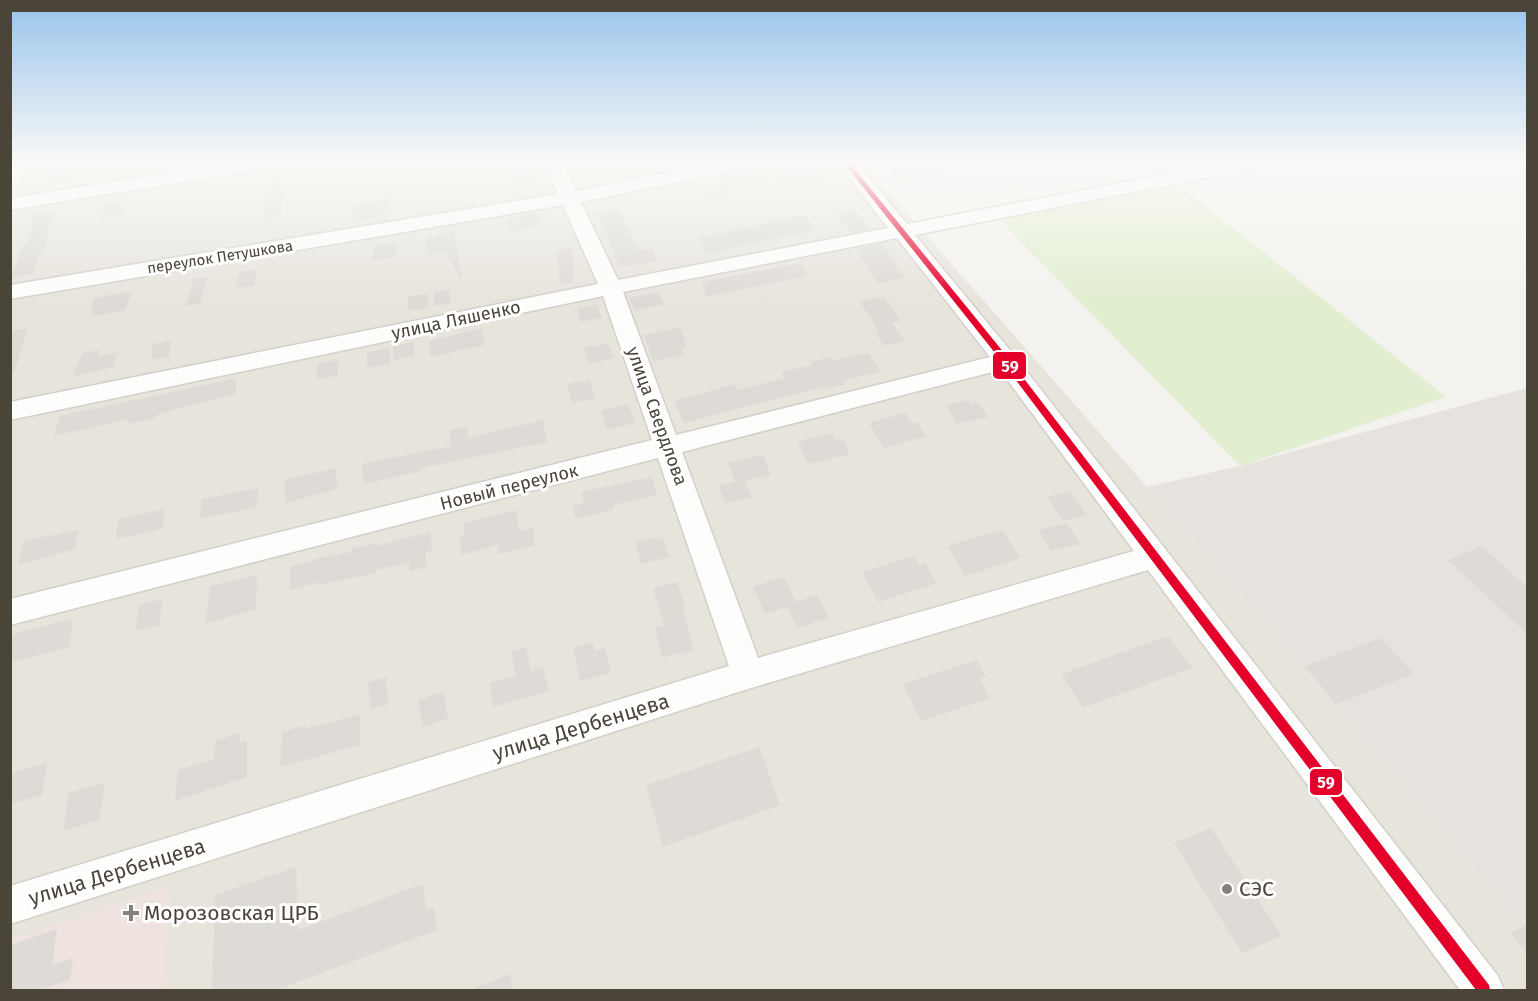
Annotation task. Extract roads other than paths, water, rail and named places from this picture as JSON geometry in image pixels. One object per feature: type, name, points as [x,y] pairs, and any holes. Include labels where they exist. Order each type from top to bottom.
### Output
[{"type":"street","name":"переулок Петушкова","points":[[10,292],[507,209]]},
{"type":"street","name":"улица Свердлова","points":[[576,209],[611,288],[748,675]]},
{"type":"street","points":[[884,209],[1006,361],[1484,990]]},
{"type":"street","name":"улица Ляшенко","points":[[10,411],[611,288],[1017,209]]},
{"type":"street","name":"Новый переулок","points":[[10,612],[1006,361]]},
{"type":"street","name":"улица Дербенцева","points":[[10,905],[748,675],[1154,557]]},
{"type":"place","name":"СЭС","points":[[1227,889]]},
{"type":"place","name":"Морозовская ЦРБ","points":[[131,913]]}]
